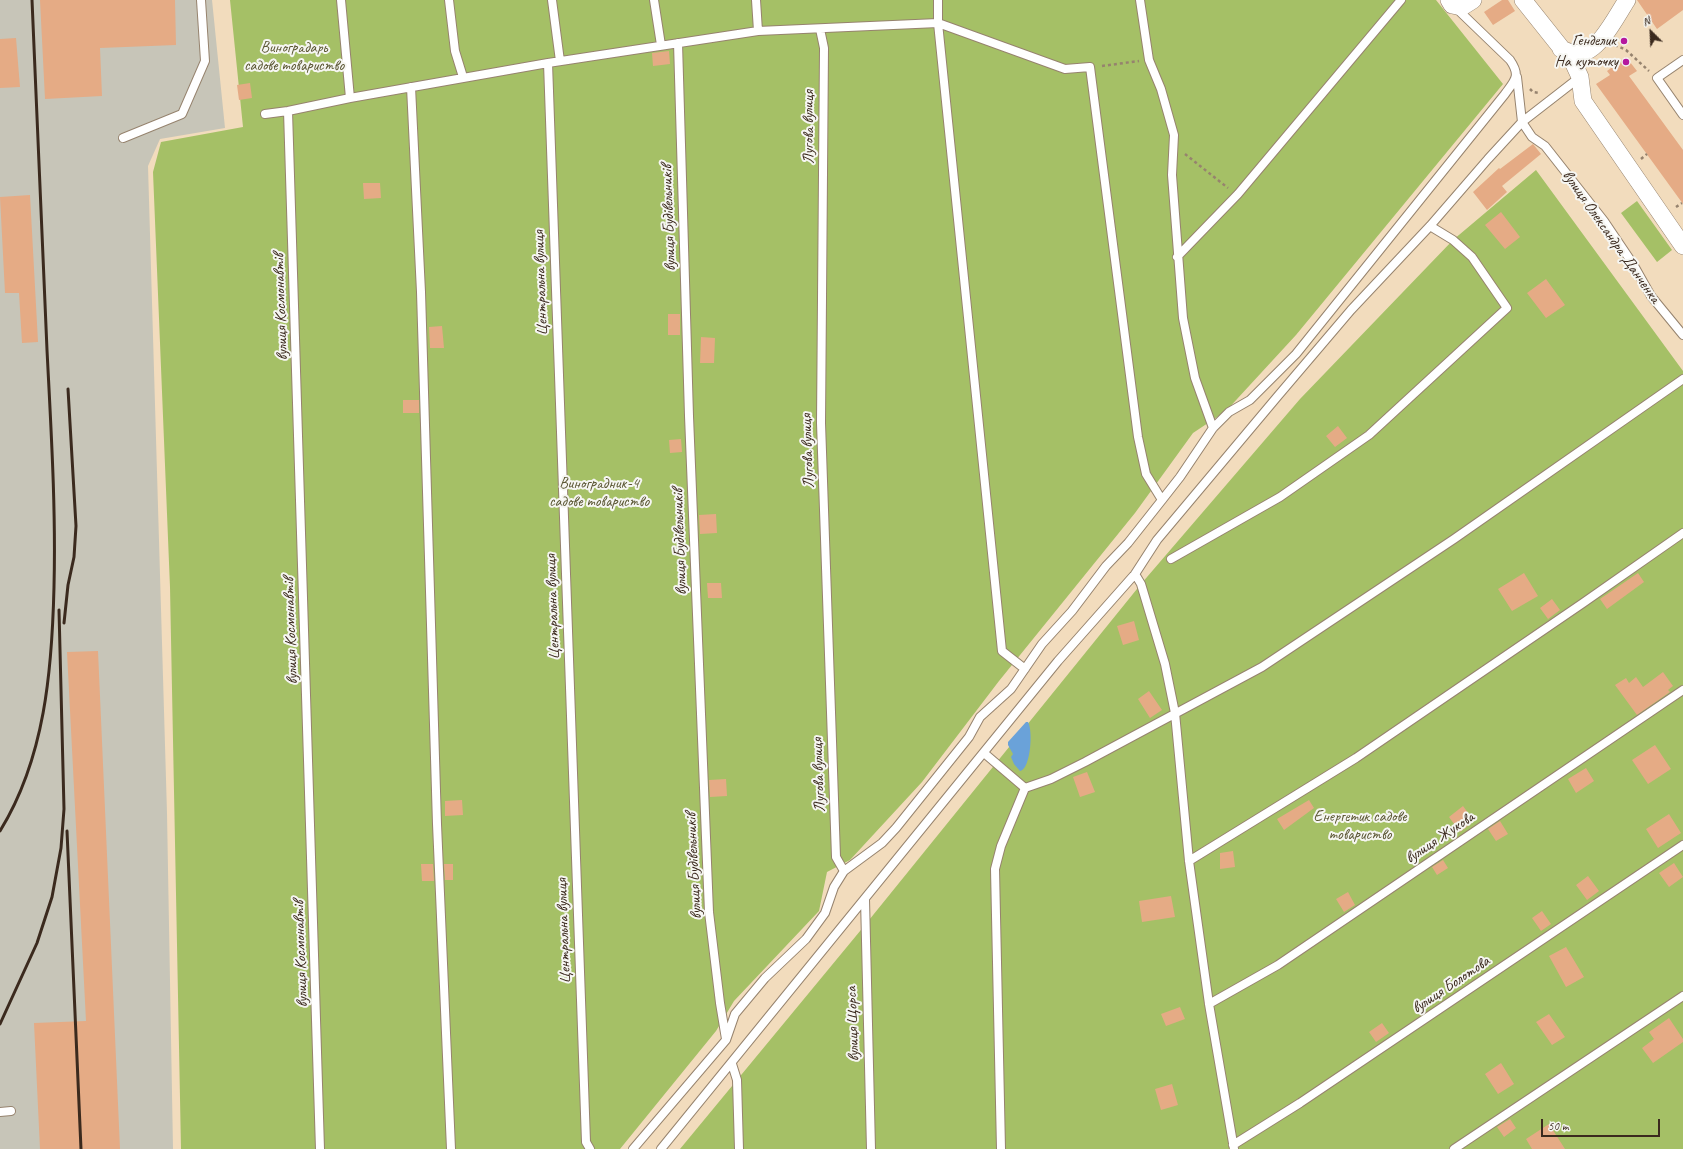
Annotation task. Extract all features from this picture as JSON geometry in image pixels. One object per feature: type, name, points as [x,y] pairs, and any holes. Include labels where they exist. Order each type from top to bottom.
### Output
[{"type":"street","points":[[1450,2],[1462,7],[1473,0]]},
{"type":"street","points":[[1523,0],[1574,64],[1580,77],[1583,101],[1683,246]]},
{"type":"street","points":[[1580,77],[1584,62],[1627,0]]},
{"type":"street","points":[[1561,49],[1571,53],[1581,53],[1597,44]]},
{"type":"lane","points":[[123,138],[182,114],[206,61],[201,0]]},
{"type":"lane","points":[[341,0],[350,98]]},
{"type":"lane","points":[[449,0],[455,51],[463,77]]},
{"type":"lane","points":[[552,0],[560,61]]},
{"type":"lane","points":[[654,0],[661,45]]},
{"type":"lane","points":[[756,0],[758,31]]},
{"type":"lane","points":[[938,0],[938,23],[1002,651],[1025,669]]},
{"type":"lane","points":[[1140,0],[1149,60],[1161,89],[1174,135],[1172,174],[1177,258],[1183,318],[1188,349],[1195,378],[1213,428]]},
{"type":"lane","points":[[1177,258],[1238,194],[1401,0]]},
{"type":"lane","points":[[1450,2],[1510,60],[1516,68],[1522,122]]},
{"type":"lane","points":[[265,114],[288,111],[463,77],[678,42],[758,31],[938,23],[1065,69],[1090,67],[1138,437],[1146,474],[1162,500]]},
{"type":"lane","name":"Лугова вулиця","points":[[820,29],[824,48],[821,423],[836,857],[844,871]]},
{"type":"lane","name":"вулиця Будівельників","points":[[678,42],[689,416],[709,904],[720,1003],[726,1040]]},
{"type":"lane","points":[[1683,60],[1657,78],[1683,115]]},
{"type":"lane","name":"Центральна вулиця","points":[[548,63],[586,1142],[590,1149]]},
{"type":"lane","points":[[633,1149],[726,1040],[735,1014],[765,978],[806,939],[825,913],[834,887],[844,871],[878,846],[896,828],[969,737],[980,717],[1011,689],[1042,644],[1072,611],[1106,566],[1128,543],[1180,477],[1213,428],[1229,412],[1250,400],[1296,354],[1505,94],[1517,77]]},
{"type":"lane","points":[[661,1149],[732,1064],[1058,661],[1135,574],[1157,540],[1277,396],[1351,310],[1430,226],[1522,122],[1580,77]]},
{"type":"lane","points":[[411,87],[422,292],[437,824],[451,1149]]},
{"type":"lane","name":"вулиця Космонавтів","points":[[288,111],[320,1149]]},
{"type":"lane","name":"вулиця Олександра Данченка","points":[[1522,122],[1532,137],[1546,146],[1599,215],[1633,264],[1651,296],[1683,335]]},
{"type":"lane","points":[[1171,559],[1280,496],[1369,435],[1507,308],[1472,257],[1453,240],[1430,226]]},
{"type":"lane","points":[[1001,1149],[995,869],[1001,846],[1025,788],[1051,779],[1262,667],[1454,540],[1683,379]]},
{"type":"lane","points":[[1189,861],[1356,758],[1577,608],[1683,533]]},
{"type":"lane","points":[[1135,574],[1141,584],[1165,664],[1175,713],[1189,861],[1209,1004],[1233,1147]]},
{"type":"lane","name":"вулиця Жукова","points":[[1209,1004],[1278,966],[1683,690]]},
{"type":"lane","points":[[984,753],[1025,788]]},
{"type":"lane","name":"вулиця Болотова","points":[[1233,1147],[1683,845]]},
{"type":"lane","name":"вулиця Щорса","points":[[864,899],[870,1149]]},
{"type":"lane","points":[[1454,1149],[1683,996]]},
{"type":"lane","points":[[732,1064],[737,1080],[739,1149]]},
{"type":"lane","points":[[0,1112],[11,1111]]},
{"type":"path","points":[[1597,44],[1626,50],[1657,78]]},
{"type":"path","points":[[1090,67],[1149,60]]},
{"type":"path","points":[[1517,77],[1533,92],[1554,97]]},
{"type":"path","points":[[1174,135],[1178,147],[1223,186],[1238,194]]},
{"type":"shaded area","points":[[0,0],[212,0],[225,128],[160,139],[148,166],[167,813],[173,1149],[0,1149]]},
{"type":"green space","name":"Виноградник-4 садове товариство","points":[[230,0],[1436,0],[1503,84],[1296,335],[1226,411],[1193,433],[1135,513],[999,681],[922,782],[850,860],[827,872],[819,911],[734,1001],[716,1031],[620,1149],[181,1149],[170,587],[153,172],[161,142],[243,127]]},
{"type":"green space","name":"Енергетик садове товариство","points":[[1536,170],[1683,371],[1683,1149],[680,1149],[865,925],[1141,584],[1300,399],[1453,240]]},
{"type":"green space","points":[[1637,201],[1672,250],[1657,262],[1621,213]]},
{"type":"water","points":[[1026,722],[1028,722],[1030,726],[1030,749],[1027,764],[1024,769],[1020,771],[1014,764],[1011,757],[1013,754],[1008,742]]},
{"type":"building","points":[[40,0],[175,0],[176,45],[100,48],[102,96],[45,99]]},
{"type":"building","points":[[1502,0],[1508,0],[1515,11],[1493,25],[1484,12]]},
{"type":"building","points":[[1637,0],[1683,0],[1683,10],[1657,29]]},
{"type":"building","points":[[16,38],[20,87],[0,88],[0,39]]},
{"type":"building","points":[[669,51],[670,64],[653,66],[652,53]]},
{"type":"building","points":[[1626,57],[1637,71],[1629,76],[1683,150],[1683,204],[1596,84],[1610,75],[1607,71]]},
{"type":"building","points":[[250,83],[252,98],[239,100],[237,85]]},
{"type":"building","points":[[1533,144],[1541,154],[1502,186],[1507,192],[1487,210],[1473,192],[1499,168],[1500,169]]},
{"type":"building","points":[[363,183],[380,183],[381,198],[364,199]]},
{"type":"building","points":[[30,195],[38,342],[22,343],[19,293],[5,293],[0,197]]},
{"type":"building","points":[[1501,212],[1520,237],[1505,249],[1485,225]]},
{"type":"building","points":[[1546,279],[1565,305],[1546,318],[1527,293]]},
{"type":"building","points":[[668,314],[680,314],[680,335],[668,335]]},
{"type":"building","points":[[442,326],[444,348],[430,348],[429,327]]},
{"type":"building","points":[[701,337],[715,338],[714,363],[700,363]]},
{"type":"building","points":[[403,400],[419,400],[419,413],[403,413]]},
{"type":"building","points":[[1338,426],[1347,438],[1335,447],[1326,436]]},
{"type":"building","points":[[681,439],[682,452],[670,453],[669,440]]},
{"type":"building","points":[[716,514],[717,533],[700,534],[699,515]]},
{"type":"building","points":[[1524,573],[1538,596],[1512,611],[1498,589]]},
{"type":"building","points":[[1638,573],[1644,582],[1607,609],[1600,599]]},
{"type":"building","points":[[707,583],[721,583],[722,598],[708,598]]},
{"type":"building","points":[[1552,599],[1560,610],[1548,619],[1540,608]]},
{"type":"building","points":[[1134,621],[1139,640],[1123,645],[1117,626]]},
{"type":"building","points":[[98,651],[120,1149],[40,1149],[34,1023],[86,1021],[67,652]]},
{"type":"building","points":[[1663,672],[1673,686],[1668,690],[1670,692],[1637,715],[1615,685],[1626,678],[1629,683],[1636,677],[1643,687]]},
{"type":"building","points":[[1149,691],[1162,710],[1150,718],[1138,699]]},
{"type":"building","points":[[1655,745],[1671,769],[1648,784],[1632,760]]},
{"type":"building","points":[[1586,768],[1594,781],[1576,793],[1568,779]]},
{"type":"building","points":[[1087,772],[1095,792],[1080,797],[1073,777]]},
{"type":"building","points":[[726,779],[727,796],[710,797],[709,780]]},
{"type":"building","points":[[462,800],[463,815],[445,816],[445,801]]},
{"type":"building","points":[[1309,800],[1314,808],[1284,830],[1277,819]]},
{"type":"building","points":[[1463,806],[1474,821],[1460,832],[1449,817]]},
{"type":"building","points":[[1669,814],[1681,833],[1658,848],[1646,829]]},
{"type":"building","points":[[1500,821],[1508,834],[1496,841],[1488,829]]},
{"type":"building","points":[[1233,851],[1235,867],[1220,869],[1220,853]]},
{"type":"building","points":[[1443,860],[1448,868],[1437,875],[1432,867]]},
{"type":"building","points":[[1674,863],[1683,877],[1669,887],[1659,873]]},
{"type":"building","points":[[421,864],[433,864],[434,881],[422,881]]},
{"type":"building","points":[[444,864],[453,864],[453,880],[445,880]]},
{"type":"building","points":[[1588,876],[1599,891],[1587,900],[1576,885]]},
{"type":"building","points":[[1348,892],[1355,905],[1344,912],[1336,899]]},
{"type":"building","points":[[1171,896],[1175,917],[1142,922],[1139,901]]},
{"type":"building","points":[[1542,911],[1551,924],[1541,931],[1532,918]]},
{"type":"building","points":[[1566,947],[1584,977],[1566,987],[1549,956]]},
{"type":"building","points":[[1180,1007],[1185,1019],[1166,1026],[1161,1014]]},
{"type":"building","points":[[1549,1014],[1565,1037],[1552,1045],[1536,1022]]},
{"type":"building","points":[[1669,1018],[1683,1039],[1683,1042],[1653,1063],[1642,1048],[1654,1039],[1649,1032]]},
{"type":"building","points":[[1382,1023],[1389,1033],[1376,1042],[1369,1032]]},
{"type":"building","points":[[1501,1063],[1514,1084],[1498,1094],[1485,1074]]},
{"type":"building","points":[[1172,1084],[1178,1105],[1161,1110],[1155,1089]]},
{"type":"building","points":[[1510,1119],[1516,1128],[1504,1137],[1497,1127]]},
{"type":"building","points":[[1549,1124],[1565,1149],[1532,1149],[1526,1139]]},
{"type":"railway","points":[[0,831],[15,803],[27,774],[36,744],[48,681],[53,618],[53,468],[32,0]]},
{"type":"railway","points":[[64,623],[68,585],[74,557],[76,526],[68,389]]},
{"type":"railway","points":[[0,1024],[37,943],[52,897],[61,848],[64,809],[59,610]]},
{"type":"railway","points":[[67,831],[81,1149]]},
{"type":"place","name":"Генделик","points":[[1624,41]]},
{"type":"place","name":"На куточку","points":[[1626,62]]},
{"type":"park label","name":"Виноградарь садове товариство","points":[[294,57]]}]
